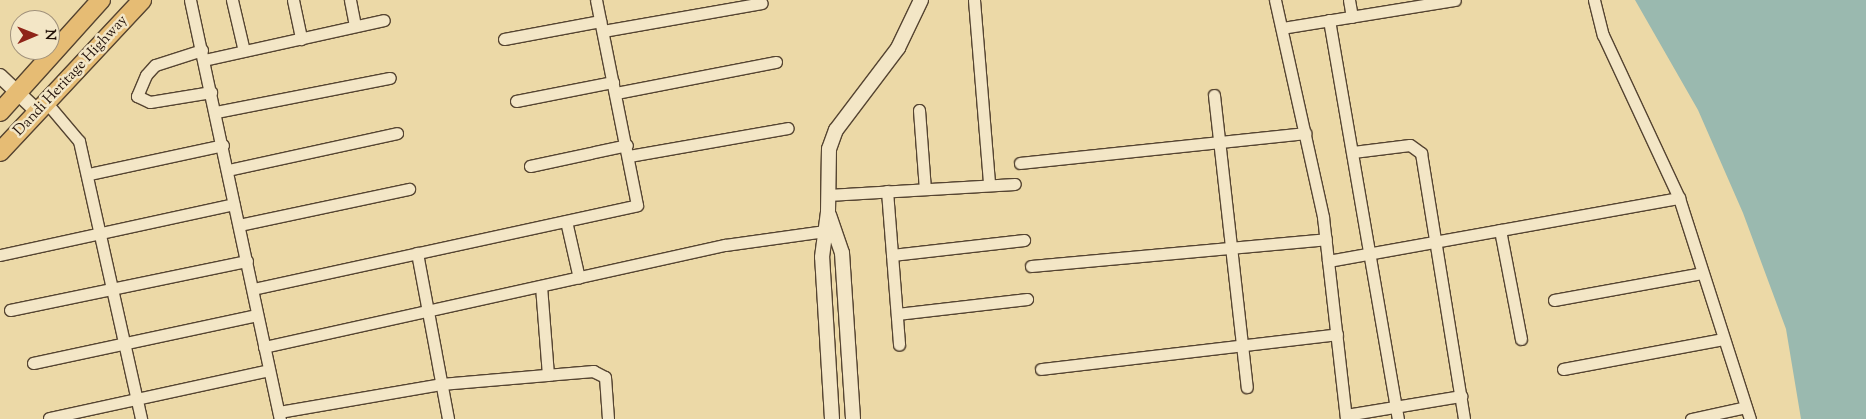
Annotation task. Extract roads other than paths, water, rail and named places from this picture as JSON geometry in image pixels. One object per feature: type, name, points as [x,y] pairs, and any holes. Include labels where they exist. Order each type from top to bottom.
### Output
[{"type":"main road","name":"Dandi Heritage Highway","points":[[0,112],[101,0]]},
{"type":"main road","name":"Dandi Heritage Highway","points":[[0,152],[142,0]]},
{"type":"street","points":[[190,0],[216,112],[257,315],[280,416],[441,384],[548,375],[602,373],[608,419]]},
{"type":"street","points":[[232,0],[244,51]]},
{"type":"street","points":[[293,0],[301,38]]},
{"type":"street","points":[[350,0],[356,26]]},
{"type":"street","points":[[253,289],[637,205],[628,151],[596,0]]},
{"type":"street","points":[[832,419],[822,257],[828,212],[829,150],[836,130],[898,48],[921,0]]},
{"type":"street","points":[[974,0],[989,184]]},
{"type":"street","points":[[1275,0],[1305,133],[1326,239],[1346,417],[1461,396]]},
{"type":"street","points":[[1350,0],[1352,16]]},
{"type":"street","points":[[1282,28],[1455,0]]},
{"type":"street","points":[[1594,0],[1602,35],[1679,198],[1750,419]]},
{"type":"street","points":[[504,39],[762,3]]},
{"type":"street","points":[[211,92],[150,102],[137,96],[146,75],[155,66],[203,55],[244,51],[384,20]]},
{"type":"street","points":[[1329,20],[1398,419]]},
{"type":"street","points":[[516,101],[614,88],[776,62]]},
{"type":"street","points":[[0,76],[17,93],[42,106],[76,134],[88,174],[140,419]]},
{"type":"street","points":[[216,112],[390,78]]},
{"type":"street","points":[[1214,95],[1247,387]]},
{"type":"street","points":[[919,110],[925,189]]},
{"type":"street","points":[[530,166],[788,128]]},
{"type":"street","points":[[228,170],[397,132]]},
{"type":"street","points":[[1020,163],[1305,133]]},
{"type":"street","points":[[88,174],[223,145]]},
{"type":"street","points":[[1353,152],[1418,147],[1436,243],[1464,419]]},
{"type":"street","points":[[828,195],[989,184],[1015,184]]},
{"type":"street","points":[[239,224],[409,189]]},
{"type":"street","points":[[888,191],[899,345]]},
{"type":"street","points":[[1328,261],[1679,198]]},
{"type":"street","points":[[0,255],[234,204]]},
{"type":"street","points":[[828,212],[842,253],[853,419]]},
{"type":"street","points":[[566,221],[579,278]]},
{"type":"street","points":[[1500,230],[1521,339]]},
{"type":"street","points":[[264,347],[752,240],[825,231]]},
{"type":"street","points":[[1031,266],[1326,239]]},
{"type":"street","points":[[892,255],[1024,240]]},
{"type":"street","points":[[417,253],[448,419]]},
{"type":"street","points":[[10,310],[112,287],[247,261]]},
{"type":"street","points":[[1554,300],[1702,272]]},
{"type":"street","points":[[541,286],[548,375]]},
{"type":"street","points":[[897,314],[1027,299]]},
{"type":"street","points":[[33,364],[257,315]]},
{"type":"street","points":[[1041,369],[1336,334]]},
{"type":"street","points":[[1564,369],[1723,339]]},
{"type":"street","points":[[49,418],[269,370]]},
{"type":"street","points":[[1691,419],[1746,407]]},
{"type":"water","points":[[1635,0],[1866,0],[1866,419],[1801,419],[1786,329],[1743,213],[1698,110]]}]
